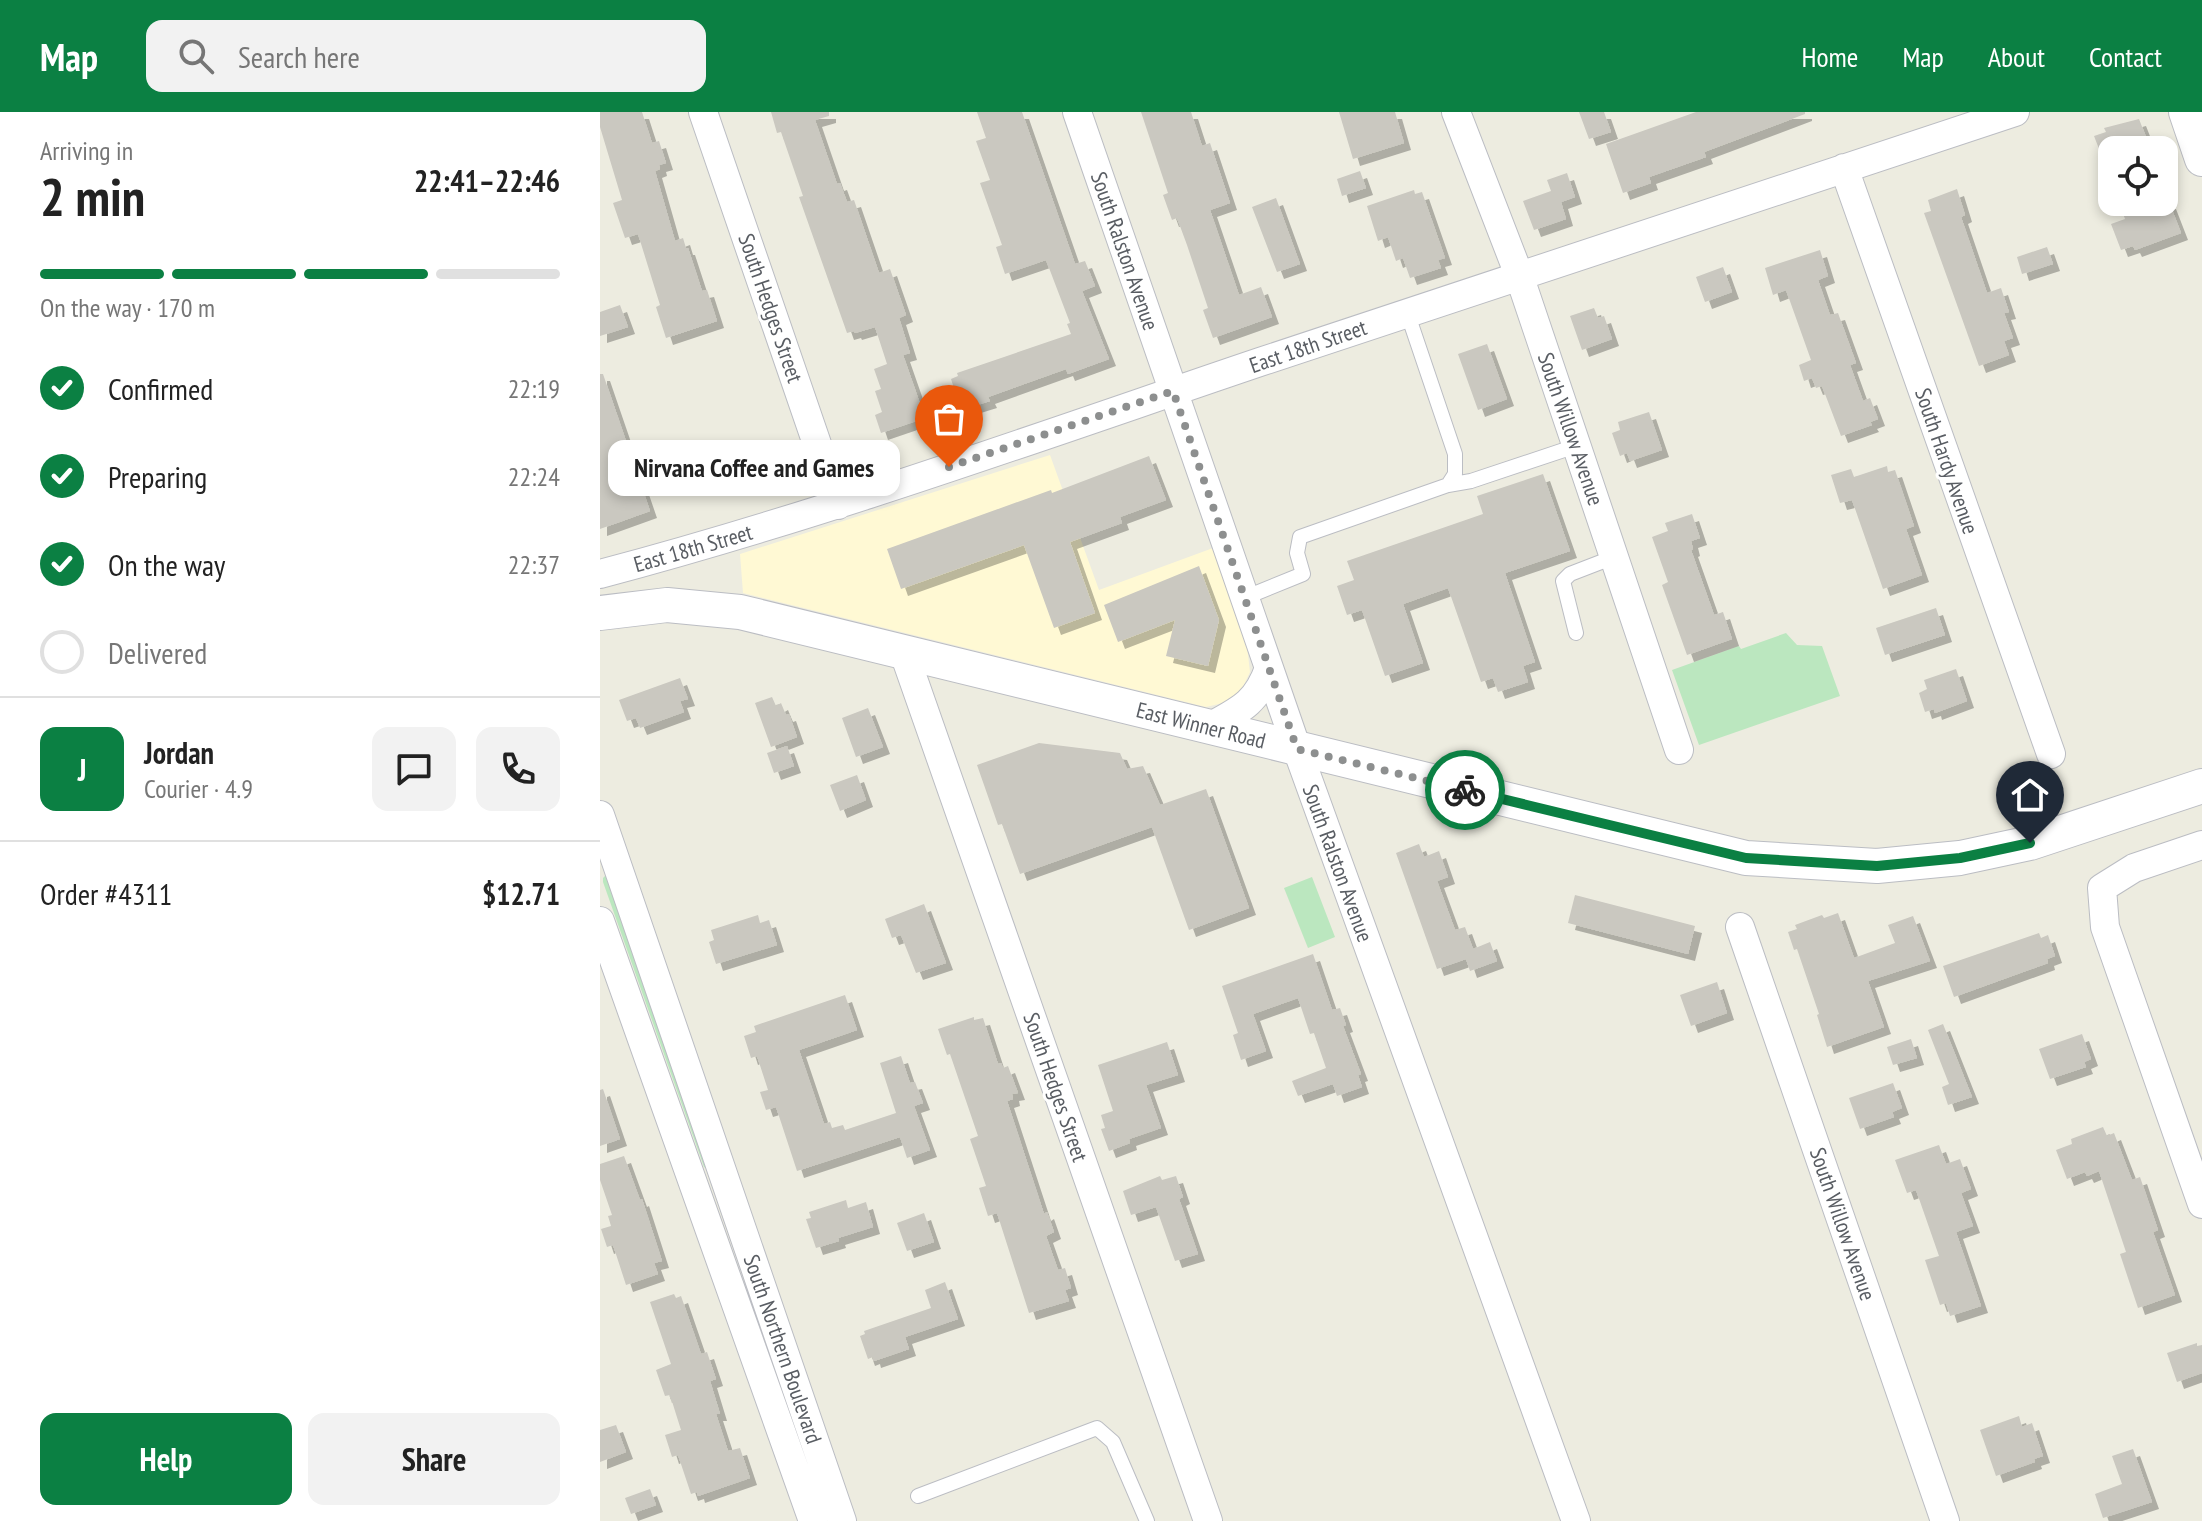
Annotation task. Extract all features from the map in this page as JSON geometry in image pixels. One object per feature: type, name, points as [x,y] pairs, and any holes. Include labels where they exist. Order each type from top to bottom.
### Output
[{"type":"street","name":"South Hedges Street","points":[[703,112],[838,505]]},
{"type":"street","name":"South Ralston Avenue","points":[[1077,112],[1297,749],[1576,1521]]},
{"type":"street","name":"South Willow Avenue","points":[[1456,112],[1519,275],[1679,750]]},
{"type":"street","name":"East 18th Street","points":[[600,574],[714,544],[838,505],[1407,312],[2015,112]]},
{"type":"street","points":[[2186,112],[2202,159]]},
{"type":"street","name":"South Hardy Avenue","points":[[1844,168],[2051,754]]},
{"type":"street","name":"East Winner Road","points":[[600,591],[650,596],[667,605]]},
{"type":"street","name":"East Winner Road","points":[[600,613],[667,605],[740,612],[1746,858],[1877,866],[1960,858],[2030,843],[2202,786]]},
{"type":"street","name":"South Hedges Street","points":[[904,653],[1208,1521]]},
{"type":"street","points":[[1209,727],[1249,703],[1262,689],[1269,668]]},
{"type":"street","name":"South Northern Boulevard","points":[[600,815],[608,862],[724,1176],[842,1521]]},
{"type":"street","points":[[2202,845],[2134,868],[2102,888],[2105,927],[2202,1204]]},
{"type":"street","name":"South Northern Boulevard","points":[[600,921],[813,1521]]},
{"type":"street","name":"South Willow Avenue","points":[[1740,927],[1945,1521]]},
{"type":"street","points":[[694,1187],[724,1176]]},
{"type":"lane","points":[[1407,312],[1455,454],[1455,474],[1448,485]]},
{"type":"lane","points":[[1244,598],[1303,574],[1297,553],[1300,537],[1448,485],[1471,481],[1576,446]]},
{"type":"lane","points":[[1576,633],[1563,581],[1570,574],[1614,557]]},
{"type":"lane","points":[[918,1496],[1097,1428],[1113,1442],[1147,1521]]},
{"type":"shaded area","points":[[1050,455],[1099,590],[1213,548],[1247,646],[1250,672],[1241,691],[1227,702],[1206,707],[743,593],[740,554]]},
{"type":"green space","points":[[1786,633],[1797,645],[1822,646],[1840,696],[1699,745],[1672,670]]},
{"type":"green space","points":[[607,874],[708,1169],[704,1167],[603,882]]},
{"type":"green space","points":[[1312,877],[1335,937],[1308,948],[1284,888]]},
{"type":"building","points":[[600,112],[642,112],[652,143],[659,141],[666,163],[659,165],[660,169],[655,171],[675,241],[683,238],[702,291],[707,290],[717,321],[666,338],[656,307],[660,305],[638,234],[625,238],[613,203],[622,200],[600,127]]},
{"type":"building","points":[[771,112],[829,112],[829,116],[815,120],[837,184],[840,183],[847,202],[854,200],[879,273],[890,269],[906,315],[899,318],[910,353],[903,355],[925,418],[881,433],[875,415],[882,412],[875,391],[881,389],[874,369],[887,364],[875,327],[847,333],[799,197],[803,196],[781,132],[777,133]]},
{"type":"building","points":[[977,112],[1022,112],[1075,264],[1085,261],[1095,286],[1082,291],[1109,359],[1068,374],[1066,369],[961,410],[951,379],[958,376],[957,373],[1071,334],[1067,324],[1070,323],[1046,260],[1005,274],[996,247],[1002,245],[980,183],[990,180],[976,141],[986,138]]},
{"type":"building","points":[[1141,112],[1191,112],[1202,146],[1210,143],[1230,203],[1210,210],[1239,295],[1261,287],[1272,317],[1213,338],[1203,310],[1208,308],[1177,218],[1172,220],[1163,195],[1168,193]]},
{"type":"building","points":[[1339,112],[1395,112],[1404,143],[1353,159]]},
{"type":"building","points":[[1579,112],[1604,112],[1611,132],[1589,139]]},
{"type":"building","points":[[1696,112],[1805,114],[1704,152],[1706,157],[1649,177],[1651,183],[1623,193],[1606,144]]},
{"type":"building","points":[[2139,119],[2146,136],[2098,136],[2098,146],[2094,136],[2106,132],[2104,128]]},
{"type":"building","points":[[1360,171],[1366,188],[1342,196],[1337,179]]},
{"type":"building","points":[[1567,173],[1575,197],[1561,202],[1566,219],[1534,230],[1523,201],[1551,191],[1547,180]]},
{"type":"building","points":[[1957,189],[1965,215],[1961,217],[1987,293],[2001,288],[2009,312],[2004,313],[2013,338],[2004,341],[2009,355],[1979,366],[1924,213],[1931,211],[1928,200]]},
{"type":"building","points":[[1414,190],[1415,194],[1422,192],[1445,258],[1438,260],[1441,268],[1410,278],[1403,258],[1396,261],[1388,237],[1378,241],[1367,206]]},
{"type":"building","points":[[1276,198],[1300,264],[1277,272],[1252,207]]},
{"type":"building","points":[[2124,216],[2174,216],[2181,233],[2135,250],[2133,246],[2121,250],[2111,224],[2125,219]]},
{"type":"building","points":[[2047,247],[2053,264],[2022,274],[2017,257]]},
{"type":"building","points":[[1820,250],[1828,276],[1818,280],[1830,315],[1838,313],[1856,363],[1850,365],[1863,401],[1870,398],[1878,419],[1870,422],[1872,425],[1841,436],[1822,386],[1816,388],[1812,378],[1804,381],[1799,365],[1811,360],[1786,290],[1773,295],[1765,268]]},
{"type":"building","points":[[1723,267],[1732,292],[1705,302],[1696,277]]},
{"type":"building","points":[[620,305],[628,327],[600,336],[600,312]]},
{"type":"building","points":[[1594,308],[1598,318],[1604,316],[1612,339],[1582,350],[1570,316]]},
{"type":"building","points":[[1487,344],[1507,399],[1478,410],[1458,354]]},
{"type":"building","points":[[600,374],[603,374],[650,511],[600,529]]},
{"type":"building","points":[[1649,412],[1662,450],[1630,461],[1627,453],[1620,456],[1612,433],[1620,430],[1618,422]]},
{"type":"building","points":[[1149,456],[1166,500],[1120,517],[1122,523],[1070,542],[1095,613],[1054,628],[1024,545],[901,589],[887,549],[1051,490],[1052,493]]},
{"type":"building","points":[[1887,466],[1888,472],[1895,470],[1914,526],[1906,529],[1922,575],[1883,589],[1852,500],[1840,503],[1831,475],[1851,469],[1854,477]]},
{"type":"building","points":[[1543,474],[1570,551],[1505,573],[1535,662],[1523,666],[1528,682],[1498,692],[1493,678],[1481,682],[1448,588],[1403,604],[1423,663],[1385,676],[1362,610],[1347,615],[1337,586],[1354,580],[1347,561],[1483,514],[1477,496]]},
{"type":"building","points":[[1692,514],[1700,538],[1691,541],[1691,550],[1714,615],[1723,612],[1732,639],[1687,655],[1662,585],[1668,582],[1652,537],[1668,531],[1665,523]]},
{"type":"building","points":[[1199,566],[1219,620],[1208,666],[1166,656],[1175,620],[1118,642],[1104,605]]},
{"type":"building","points":[[1936,608],[1945,635],[1885,655],[1876,628]]},
{"type":"building","points":[[1956,669],[1967,701],[1935,713],[1934,709],[1925,712],[1919,693],[1927,689],[1924,680]]},
{"type":"building","points":[[680,678],[688,699],[680,701],[684,712],[640,728],[636,718],[627,721],[619,700]]},
{"type":"building","points":[[772,697],[776,706],[781,703],[786,715],[789,714],[797,737],[771,747],[755,703]]},
{"type":"building","points":[[868,708],[883,747],[856,757],[842,718]]},
{"type":"building","points":[[1039,743],[1120,753],[1127,769],[1143,766],[1160,805],[1206,789],[1249,908],[1189,930],[1152,827],[1020,874],[1002,824],[998,825],[977,765]]},
{"type":"building","points":[[787,746],[794,766],[774,773],[767,753]]},
{"type":"building","points":[[857,775],[866,800],[840,811],[830,785]]},
{"type":"building","points":[[1419,844],[1424,857],[1439,851],[1448,877],[1437,881],[1455,930],[1465,927],[1473,949],[1490,942],[1497,961],[1470,971],[1466,959],[1437,969],[1396,853]]},
{"type":"building","points":[[1575,895],[1695,926],[1688,954],[1568,923]]},
{"type":"building","points":[[924,904],[946,963],[916,973],[901,935],[892,938],[885,919]]},
{"type":"building","points":[[1838,913],[1854,958],[1895,943],[1888,925],[1913,916],[1930,961],[1868,981],[1884,1027],[1827,1047],[1797,949],[1794,950],[1788,932],[1797,929],[1795,925]]},
{"type":"building","points":[[758,915],[760,923],[769,920],[777,945],[716,964],[709,942],[714,940],[711,930]]},
{"type":"building","points":[[2039,933],[2041,938],[2048,935],[2055,956],[2047,959],[2048,963],[1954,997],[1943,966]]},
{"type":"building","points":[[1313,954],[1332,1010],[1340,1008],[1346,1025],[1343,1026],[1361,1074],[1358,1075],[1362,1087],[1337,1096],[1333,1084],[1298,1096],[1292,1081],[1326,1068],[1298,998],[1253,1014],[1266,1051],[1241,1060],[1233,1035],[1238,1033],[1222,986]]},
{"type":"building","points":[[1717,982],[1727,1013],[1691,1026],[1680,995]]},
{"type":"building","points":[[845,995],[857,1030],[799,1050],[824,1124],[830,1122],[832,1128],[843,1125],[845,1130],[896,1113],[880,1063],[901,1056],[910,1083],[915,1082],[923,1103],[914,1106],[930,1150],[907,1158],[900,1137],[797,1171],[776,1107],[766,1110],[760,1092],[768,1090],[757,1056],[751,1058],[744,1036],[756,1032],[754,1026]]},
{"type":"building","points":[[974,1017],[974,1020],[983,1018],[998,1064],[1001,1063],[1003,1068],[1008,1066],[1018,1093],[1012,1094],[1013,1099],[1007,1101],[1044,1214],[1047,1212],[1054,1232],[1046,1236],[1058,1270],[1065,1268],[1071,1288],[1065,1290],[1069,1301],[1029,1313],[997,1213],[988,1216],[979,1188],[986,1186],[970,1139],[978,1136],[950,1054],[947,1055],[938,1029]]},
{"type":"building","points":[[1943,1024],[1972,1097],[1948,1105],[1942,1087],[1949,1084],[1928,1030]]},
{"type":"building","points":[[2082,1034],[2091,1059],[2084,1062],[2086,1067],[2050,1079],[2039,1049]]},
{"type":"building","points":[[1911,1039],[1917,1058],[1893,1065],[1887,1047]]},
{"type":"building","points":[[1167,1042],[1178,1075],[1146,1085],[1161,1128],[1129,1139],[1130,1143],[1109,1151],[1101,1129],[1105,1128],[1101,1115],[1113,1111],[1098,1065]]},
{"type":"building","points":[[1893,1083],[1902,1108],[1892,1112],[1894,1117],[1860,1129],[1849,1098]]},
{"type":"building","points":[[603,1089],[620,1139],[600,1146],[600,1090]]},
{"type":"building","points":[[2103,1127],[2107,1136],[2114,1133],[2132,1180],[2140,1177],[2158,1230],[2153,1232],[2175,1295],[2138,1308],[2120,1254],[2126,1252],[2099,1171],[2087,1176],[2085,1172],[2067,1179],[2056,1150],[2072,1144],[2071,1139]]},
{"type":"building","points":[[1939,1145],[1946,1164],[1960,1159],[1971,1189],[1961,1193],[1973,1226],[1956,1232],[1981,1306],[1950,1316],[1946,1303],[1940,1305],[1925,1260],[1939,1256],[1916,1190],[1907,1193],[1895,1160]]},
{"type":"building","points":[[624,1156],[662,1261],[654,1263],[658,1274],[626,1285],[613,1245],[607,1247],[601,1229],[611,1226],[608,1216],[612,1215],[600,1180],[600,1164]]},
{"type":"building","points":[[1160,1176],[1162,1180],[1176,1176],[1183,1197],[1179,1199],[1198,1254],[1175,1261],[1156,1207],[1131,1215],[1123,1191]]},
{"type":"building","points":[[846,1200],[848,1208],[866,1202],[873,1227],[816,1248],[806,1219],[811,1218],[809,1212]]},
{"type":"building","points":[[924,1213],[934,1242],[907,1251],[897,1223]]},
{"type":"building","points":[[945,1282],[958,1319],[905,1337],[909,1349],[874,1361],[873,1357],[868,1359],[860,1336],[865,1334],[864,1331],[931,1308],[925,1290]]},
{"type":"building","points":[[674,1294],[676,1298],[681,1296],[701,1354],[707,1352],[716,1379],[710,1381],[720,1414],[716,1414],[728,1451],[740,1448],[750,1478],[698,1496],[697,1492],[691,1494],[678,1455],[672,1457],[665,1435],[681,1430],[670,1395],[665,1396],[656,1370],[671,1364],[650,1302]]},
{"type":"building","points":[[2197,1343],[2197,1346],[2202,1345],[2202,1373],[2177,1382],[2167,1353]]},
{"type":"building","points":[[2019,1416],[2022,1427],[2032,1423],[2043,1456],[1996,1476],[1980,1430]]},
{"type":"building","points":[[616,1425],[626,1452],[600,1462],[600,1430]]},
{"type":"building","points":[[2133,1449],[2152,1502],[2103,1518],[2095,1494],[2122,1484],[2112,1456]]},
{"type":"building","points":[[650,1489],[656,1505],[631,1514],[625,1498]]},
{"type":"way so far","points":[[949,467],[1173,391],[1297,749],[1465,790]]},
{"type":"place","name":"Nirvana Coffee and Games","points":[[949,467]]},
{"type":"route","points":[[1465,790],[1746,858],[1877,866],[1960,858],[2030,843]]}]
